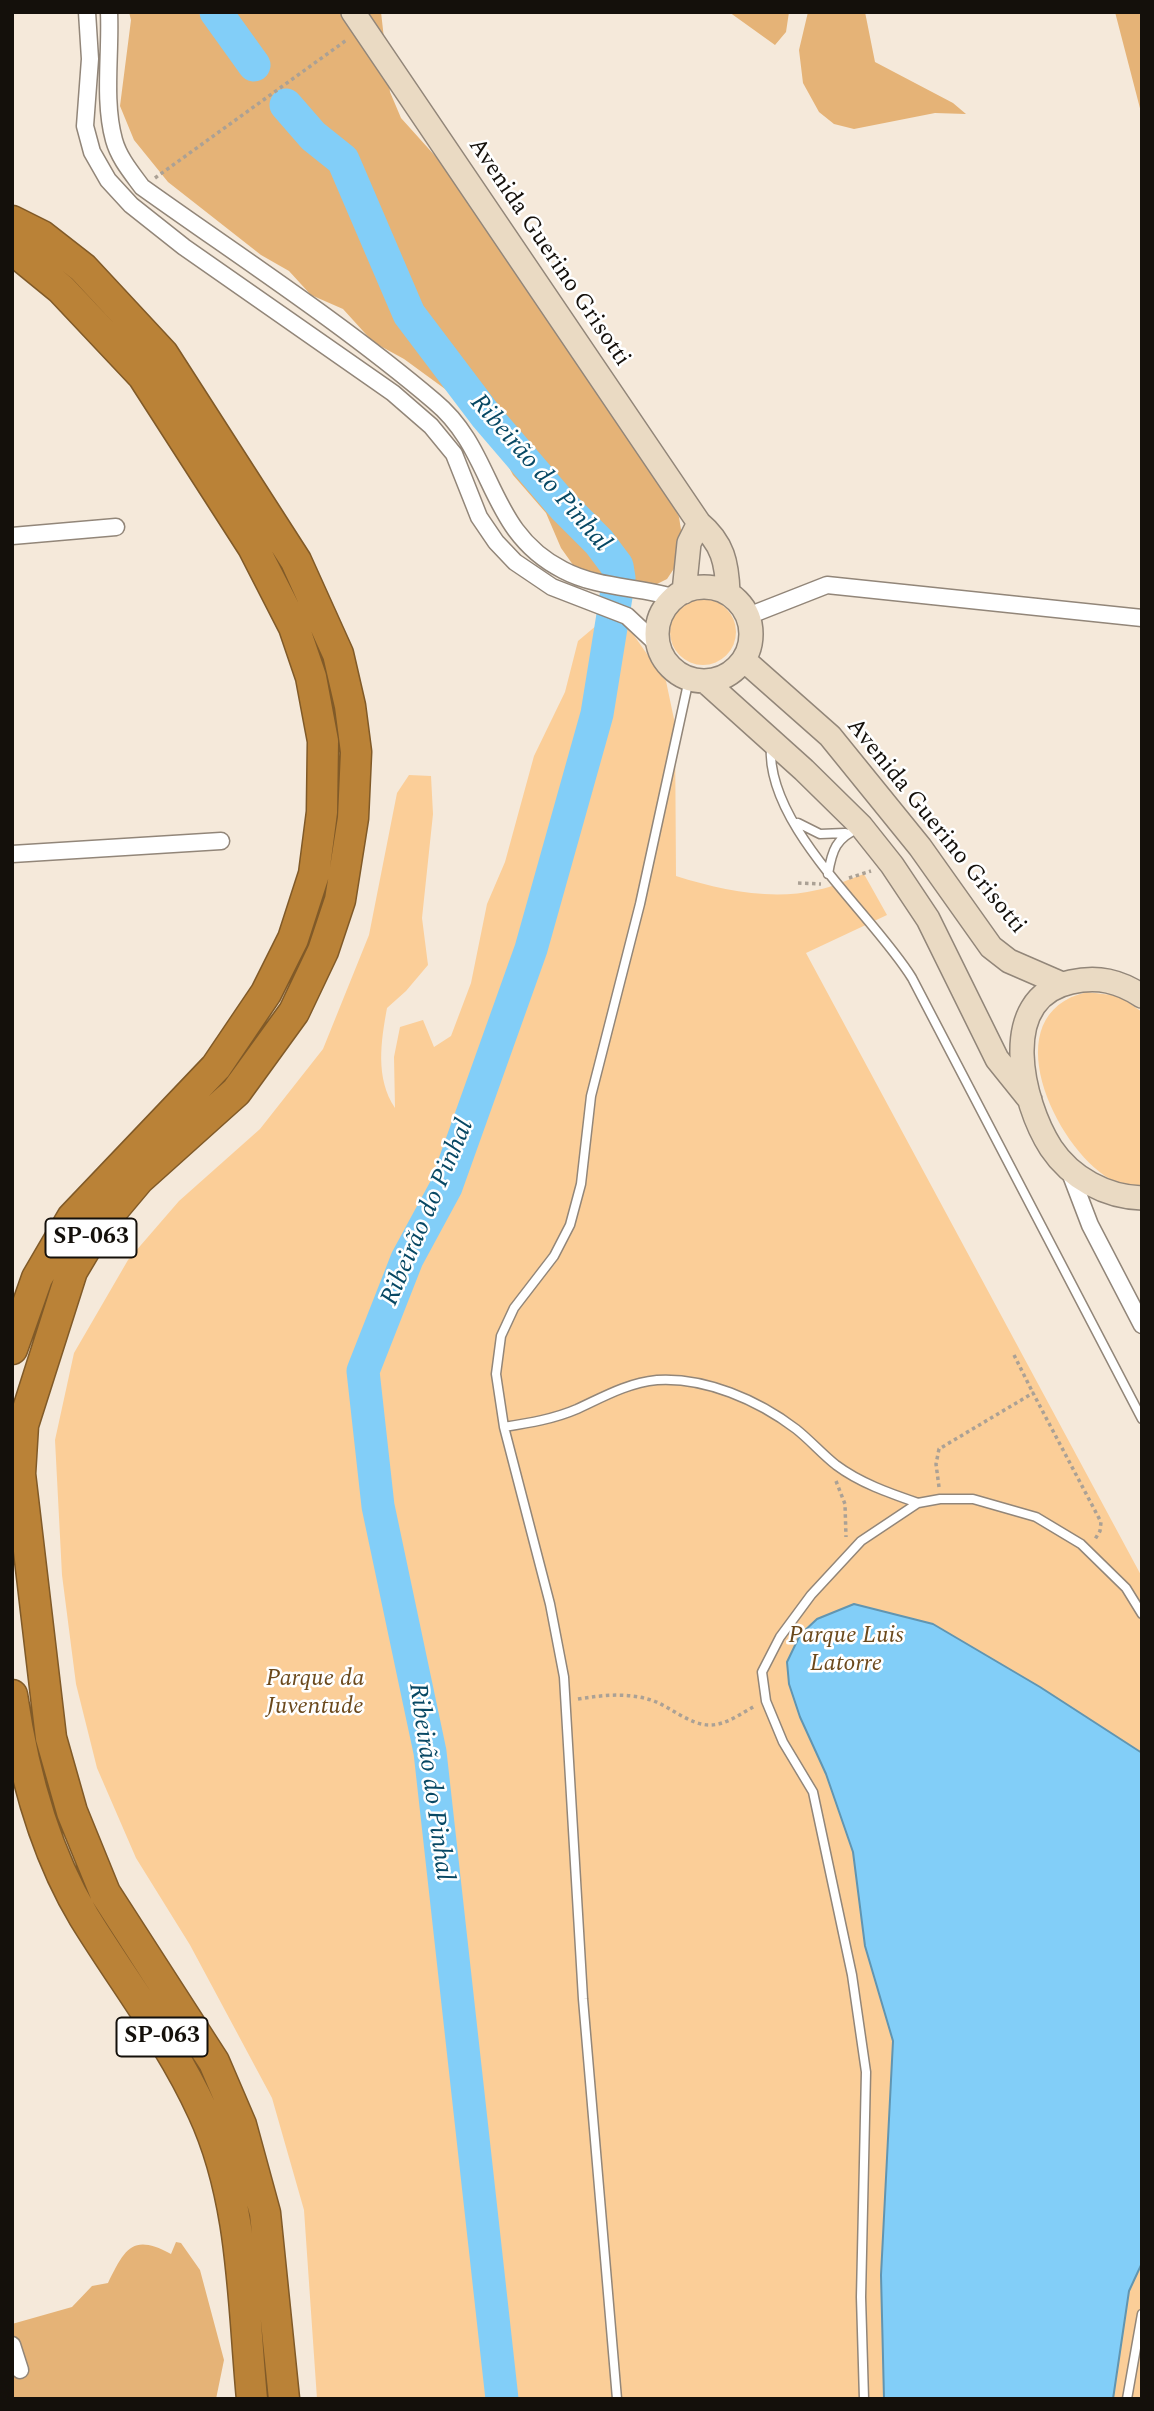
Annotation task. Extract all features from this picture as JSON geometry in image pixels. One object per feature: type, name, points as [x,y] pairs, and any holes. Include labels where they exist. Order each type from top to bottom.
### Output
[{"type":"highway","name":"SP-063","points":[[12,221],[42,236],[83,268],[163,354],[195,401],[296,561],[324,618],[338,654],[355,741],[353,818],[340,900],[323,951],[294,1012],[236,1092],[139,1180],[97,1229],[72,1271],[23,1425],[20,1474],[51,1738],[72,1812],[106,1893],[214,2062],[241,2124],[265,2214],[284,2399]]},
{"type":"highway","name":"SP-063","points":[[12,249],[61,289],[144,376],[253,547],[294,627],[311,677],[323,741],[322,812],[314,874],[293,939],[266,993],[216,1067],[72,1218],[37,1278],[12,1349]]},
{"type":"highway","name":"SP-063","points":[[12,1695],[34,1798],[55,1858],[83,1915],[170,2049],[204,2113],[232,2208],[252,2399]]},
{"type":"main road","name":"Avenida Guerino Grisotti","points":[[358,20],[699,523],[709,532],[726,558],[728,593]]},
{"type":"main road","points":[[680,595],[689,543],[699,523]]},
{"type":"main road","points":[[697,680],[720,679],[744,660],[750,646],[752,631],[748,616],[728,593],[713,588],[698,588],[680,595],[662,614],[657,629],[665,660],[675,671],[697,680],[804,770],[853,830],[892,865],[928,919],[997,1059],[1030,1100]]},
{"type":"main road","name":"Avenida Guerino Grisotti","points":[[744,660],[830,736],[920,846],[991,947],[1009,961],[1062,984]]},
{"type":"main road","points":[[1142,978],[1115,981],[1094,979],[1062,984],[1035,1007],[1025,1024],[1021,1048],[1023,1077],[1030,1100],[1052,1148],[1086,1182],[1111,1194],[1142,1198]]},
{"type":"main road","points":[[1115,981],[1142,996]]},
{"type":"street","points":[[87,12],[90,60],[85,126],[92,152],[107,180],[131,205],[184,247],[393,393],[430,426],[454,454],[479,517],[496,542],[515,562],[583,602],[626,616],[659,645]]},
{"type":"street","points":[[109,12],[110,113],[114,140],[124,164],[142,187],[347,333],[436,402],[462,428],[513,530],[544,559],[595,583],[680,595]]},
{"type":"street","points":[[12,536],[116,527]]},
{"type":"street","points":[[748,616],[827,585],[1142,618]]},
{"type":"street","points":[[12,854],[221,841]]},
{"type":"street","points":[[1067,1165],[1090,1225],[1142,1325]]},
{"type":"street","points":[[12,2345],[20,2370]]},
{"type":"lane","points":[[617,2399],[583,1999],[565,1700],[550,1604],[504,1427],[496,1374],[501,1336],[514,1308],[554,1256],[573,1215],[581,1184],[591,1096],[697,680]]},
{"type":"lane","points":[[771,742],[769,764],[793,819],[828,874],[896,952],[912,978],[1142,1419]]},
{"type":"lane","points":[[793,819],[809,831],[853,830]]},
{"type":"lane","points":[[828,874],[834,846],[853,830]]},
{"type":"lane","points":[[504,1427],[534,1423],[575,1410],[633,1384],[659,1380],[736,1394],[762,1406],[796,1429],[826,1456],[866,1483],[918,1503]]},
{"type":"lane","points":[[864,2399],[861,2297],[866,2072],[842,1922],[813,1792],[783,1742],[766,1701],[762,1672],[780,1637],[861,1541],[918,1503],[940,1499],[973,1499],[1036,1517],[1087,1550],[1126,1588],[1142,1614]]},
{"type":"lane","points":[[1126,2399],[1142,2314]]},
{"type":"path","points":[[142,187],[358,20]]},
{"type":"path","points":[[1014,1355],[1101,1522],[1100,1531],[1087,1550]]},
{"type":"path","points":[[940,1499],[936,1464],[939,1449],[1033,1394]]},
{"type":"path","points":[[826,1456],[845,1504],[848,1527],[843,1561]]},
{"type":"path","points":[[565,1700],[630,1695],[656,1702],[696,1723],[710,1725],[726,1722],[766,1701]]},
{"type":"green space","points":[[697,599],[709,599],[721,604],[731,614],[736,632],[734,645],[721,660],[709,665],[697,665],[685,660],[675,650],[670,638],[670,626],[675,614],[685,604]]},
{"type":"green space","points":[[597,625],[628,627],[666,681],[675,724],[676,876],[710,886],[782,894],[823,889],[864,874],[887,915],[806,953],[1142,1577],[1142,2399],[317,2399],[304,2210],[272,2098],[190,1945],[136,1858],[97,1768],[76,1684],[62,1575],[55,1440],[74,1353],[128,1260],[179,1201],[260,1129],[323,1049],[369,935],[397,793],[409,775],[431,776],[433,814],[422,918],[428,965],[387,1008],[382,1072],[384,1084],[395,1108],[394,1057],[400,1027],[423,1020],[434,1047],[451,1036],[471,983],[487,904],[505,862],[534,756],[565,692],[578,641]]},
{"type":"green space","points":[[1087,992],[1119,996],[1142,1012],[1142,1185],[1114,1181],[1089,1163],[1054,1112],[1042,1082],[1038,1052],[1043,1026],[1058,1005]]},
{"type":"shaded area","points":[[129,12],[381,12],[390,92],[401,118],[446,168],[500,242],[585,376],[667,493],[679,517],[683,542],[679,561],[667,579],[655,585],[638,586],[576,569],[561,548],[546,513],[513,475],[482,416],[404,359],[373,342],[343,309],[311,295],[289,271],[261,255],[168,182],[134,140],[120,106],[131,20]]},
{"type":"shaded area","points":[[729,12],[789,12],[786,32],[775,45]]},
{"type":"shaded area","points":[[808,12],[865,12],[875,62],[953,103],[966,114],[935,113],[854,129],[834,124],[819,112],[803,83],[799,50]]},
{"type":"shaded area","points":[[1115,12],[1142,12],[1142,116]]},
{"type":"shaded area","points":[[176,2242],[181,2243],[200,2270],[224,2360],[216,2399],[12,2399],[12,2324],[72,2307],[92,2286],[108,2283],[125,2253],[131,2248],[147,2245],[171,2254]]},
{"type":"water","points":[[854,1604],[933,1624],[1040,1687],[1142,1753],[1142,2263],[1129,2291],[1113,2399],[884,2399],[881,2275],[893,2041],[865,1946],[853,1852],[826,1774],[800,1717],[789,1684],[787,1662],[800,1635],[817,1619]]},
{"type":"waterway","points":[[216,12],[254,65]]},
{"type":"waterway","name":"Ribeirão do Pinhal","points":[[286,105],[313,136],[343,160],[409,314],[486,416],[564,507],[599,542],[617,566],[619,578],[597,714],[531,949],[446,1187],[407,1259],[363,1371],[378,1506],[430,1752],[502,2399]]},
{"type":"park label","name":"Parque Luis Latorre","points":[[846,1651]]},
{"type":"park label","name":"Parque da Juventude","points":[[315,1694]]}]
